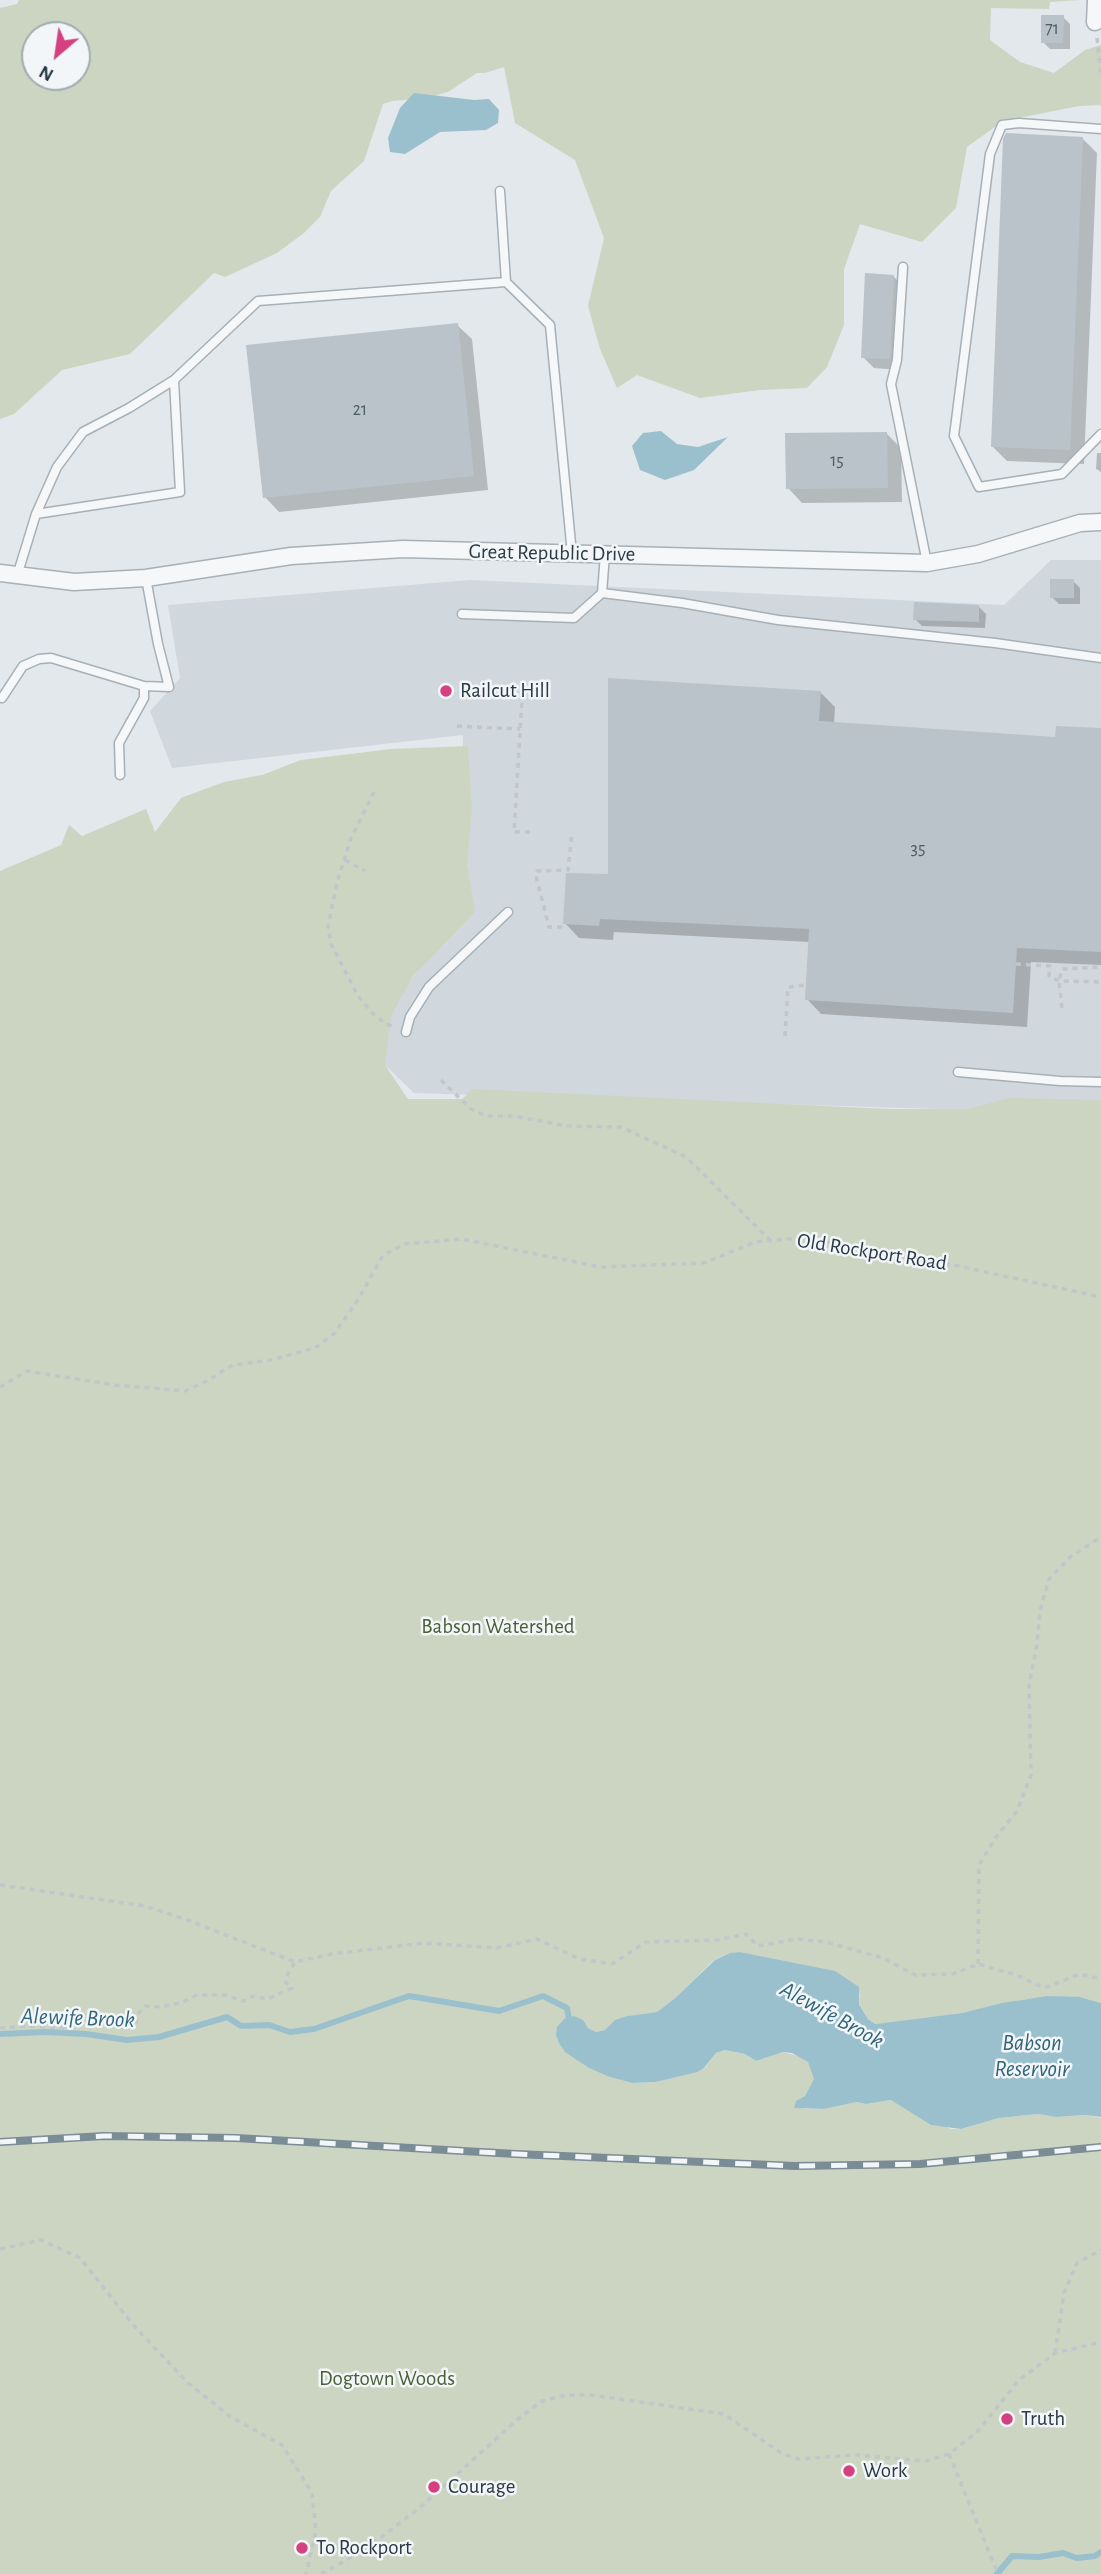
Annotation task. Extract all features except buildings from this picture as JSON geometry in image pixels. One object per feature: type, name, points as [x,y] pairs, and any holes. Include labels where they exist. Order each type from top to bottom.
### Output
[{"type":"street","points":[[1095,22],[1096,0]]},
{"type":"street","name":"Great Republic Drive","points":[[0,573],[74,582],[146,578],[291,556],[390,550],[927,564],[978,554],[1080,523],[1101,522]]},
{"type":"lane","points":[[1101,129],[1019,123],[1002,125],[990,155],[954,436],[979,487],[1062,474],[1101,434]]},
{"type":"lane","points":[[500,191],[506,282],[550,326],[572,554]]},
{"type":"lane","points":[[903,267],[897,360],[891,384],[927,564]]},
{"type":"lane","points":[[17,576],[36,514],[57,467],[83,432],[174,380],[258,302],[506,282]]},
{"type":"lane","points":[[36,514],[180,492],[174,380]]},
{"type":"lane","points":[[462,614],[575,618],[601,593],[605,554]]},
{"type":"lane","points":[[2,698],[23,666],[39,659],[51,658],[144,686],[170,687],[158,644],[146,578]]},
{"type":"lane","points":[[601,593],[682,603],[778,620],[995,643],[1101,658]]},
{"type":"lane","points":[[120,775],[119,743],[144,698],[144,686]]},
{"type":"lane","points":[[406,1032],[410,1017],[429,987],[508,912]]},
{"type":"lane","points":[[958,1072],[1101,1082]]},
{"type":"path","points":[[1095,22],[1101,74]]},
{"type":"path","points":[[523,683],[514,832],[530,832]]},
{"type":"path","points":[[457,726],[520,729]]},
{"type":"path","points":[[374,792],[351,838],[327,926],[331,944],[347,979],[365,1004],[386,1024],[406,1032]]},
{"type":"path","points":[[562,927],[550,927],[536,876],[537,871],[568,870],[572,833]]},
{"type":"path","points":[[344,860],[365,871]]},
{"type":"path","points":[[1016,964],[1050,966],[1049,976],[1059,981],[1101,982]]},
{"type":"path","points":[[1062,1008],[1059,981],[1062,969],[1101,967]]},
{"type":"path","points":[[785,1036],[788,987],[806,985]]},
{"type":"path","points":[[441,1080],[471,1109],[487,1116],[514,1116],[566,1126],[621,1127],[686,1157],[771,1241]]},
{"type":"path","name":"Old Rockport Road","points":[[0,1387],[27,1371],[115,1385],[185,1391],[233,1364],[271,1360],[315,1348],[335,1333],[383,1255],[405,1244],[462,1239],[600,1267],[704,1264],[755,1242],[799,1238],[903,1254],[1101,1297]]},
{"type":"path","points":[[978,1964],[979,1865],[996,1837],[1017,1811],[1031,1775],[1028,1685],[1049,1579],[1070,1557],[1101,1537]]},
{"type":"path","points":[[0,1885],[145,1906],[295,1962],[331,1954],[424,1943],[497,1948],[537,1939],[580,1959],[612,1964],[646,1942],[716,1940],[746,1934],[758,1947],[797,1939],[826,1942],[883,1958],[915,1975],[953,1974],[978,1964],[1016,1975],[1044,1988],[1080,1974],[1101,1979]]},
{"type":"path","points":[[0,2028],[62,2028],[95,2020],[123,2028],[136,2025],[137,2015],[145,2006],[160,2007],[181,2003],[197,1995],[224,1995],[244,2001],[253,1996],[268,1999],[292,1987],[286,1983],[286,1977],[295,1962]]},
{"type":"path","points":[[0,2249],[41,2240],[80,2258],[135,2327],[188,2383],[231,2417],[282,2445],[312,2493],[316,2531],[306,2574]]},
{"type":"path","points":[[1055,2353],[1064,2293],[1077,2263],[1101,2250]]},
{"type":"path","points":[[321,2574],[366,2549],[424,2505],[517,2419],[542,2401],[566,2395],[591,2395],[724,2414],[781,2453],[799,2459],[856,2455],[926,2461],[949,2454],[978,2431],[1019,2380],[1055,2353],[1101,2342]]},
{"type":"path","points":[[949,2454],[998,2574]]},
{"type":"shaded area","points":[[1051,560],[1101,560],[1101,1114],[414,1093],[360,1041],[462,917],[463,735],[172,768],[150,711],[180,678],[168,605],[470,580],[1004,605]]},
{"type":"green space","points":[[19,0],[1080,0],[1050,2],[1049,9],[991,8],[990,40],[1020,62],[1054,73],[1085,50],[1101,45],[1101,105],[1079,106],[1003,121],[967,147],[956,208],[922,242],[860,224],[844,269],[844,325],[827,367],[807,388],[760,390],[700,398],[637,375],[617,388],[600,349],[588,306],[604,238],[575,160],[515,123],[504,67],[477,73],[448,92],[383,104],[364,161],[331,191],[320,217],[304,233],[277,253],[225,277],[214,273],[130,354],[62,370],[14,414],[0,419],[0,8],[17,4]]},
{"type":"green space","name":"Babson Watershed","points":[[468,746],[472,809],[467,864],[475,912],[413,976],[391,1016],[385,1065],[408,1099],[462,1099],[473,1089],[888,1109],[968,1109],[1010,1098],[1101,1100],[1101,2003],[1080,1997],[1025,1999],[962,2013],[875,2024],[868,2019],[859,2003],[860,1994],[793,1963],[740,1952],[714,1960],[657,2012],[627,2016],[605,2030],[596,2032],[588,2028],[610,2077],[632,2083],[656,2082],[705,2068],[716,2053],[725,2050],[745,2054],[756,2061],[783,2052],[801,2057],[813,2071],[814,2079],[805,2097],[804,2109],[891,2100],[951,2129],[961,2129],[999,2118],[1038,2114],[1101,2118],[1101,2574],[0,2574],[0,871],[61,845],[69,825],[82,836],[146,809],[155,832],[181,798],[224,782],[262,775],[301,760],[391,749]]},
{"type":"water","points":[[414,93],[474,100],[489,99],[499,110],[498,123],[486,130],[440,132],[405,154],[390,152],[388,138],[400,108]]},
{"type":"water","points":[[661,431],[677,444],[698,447],[728,437],[694,470],[665,480],[640,470],[632,446],[643,433]]},
{"type":"water","name":"Babson Reservoir","points":[[740,1952],[835,1971],[859,1987],[859,2004],[868,2019],[875,2024],[962,2013],[1047,1996],[1080,1997],[1101,2003],[1101,2117],[1056,2117],[1038,2114],[999,2118],[961,2129],[931,2125],[891,2100],[866,2104],[857,2102],[824,2109],[794,2108],[796,2101],[805,2096],[814,2079],[808,2062],[792,2053],[783,2052],[756,2061],[745,2054],[725,2050],[716,2053],[704,2068],[697,2072],[656,2082],[632,2083],[589,2068],[565,2052],[559,2043],[557,2027],[564,2019],[574,2016],[596,2032],[605,2030],[615,2020],[627,2016],[657,2012],[715,1960]]},
{"type":"waterway","name":"Alewife Brook","points":[[0,2034],[45,2032],[127,2040],[159,2037],[227,2017],[241,2026],[269,2025],[290,2032],[314,2029],[409,1996],[499,2011],[543,1996],[567,2008],[570,2025]]},
{"type":"waterway","points":[[997,2574],[1012,2556],[1039,2557],[1063,2553],[1077,2558],[1095,2556],[1101,2552]]},
{"type":"railway","points":[[0,2142],[104,2136],[236,2138],[795,2166],[920,2164],[1101,2147]]},
{"type":"place","name":"Railcut Hill","points":[[446,691]]},
{"type":"place","name":"Truth","points":[[1007,2419]]},
{"type":"place","name":"Work","points":[[849,2471]]},
{"type":"place","name":"Courage","points":[[434,2487]]},
{"type":"place","name":"To Rockport","points":[[302,2548]]},
{"type":"park label","name":"Dogtown Woods","points":[[387,2379]]}]
